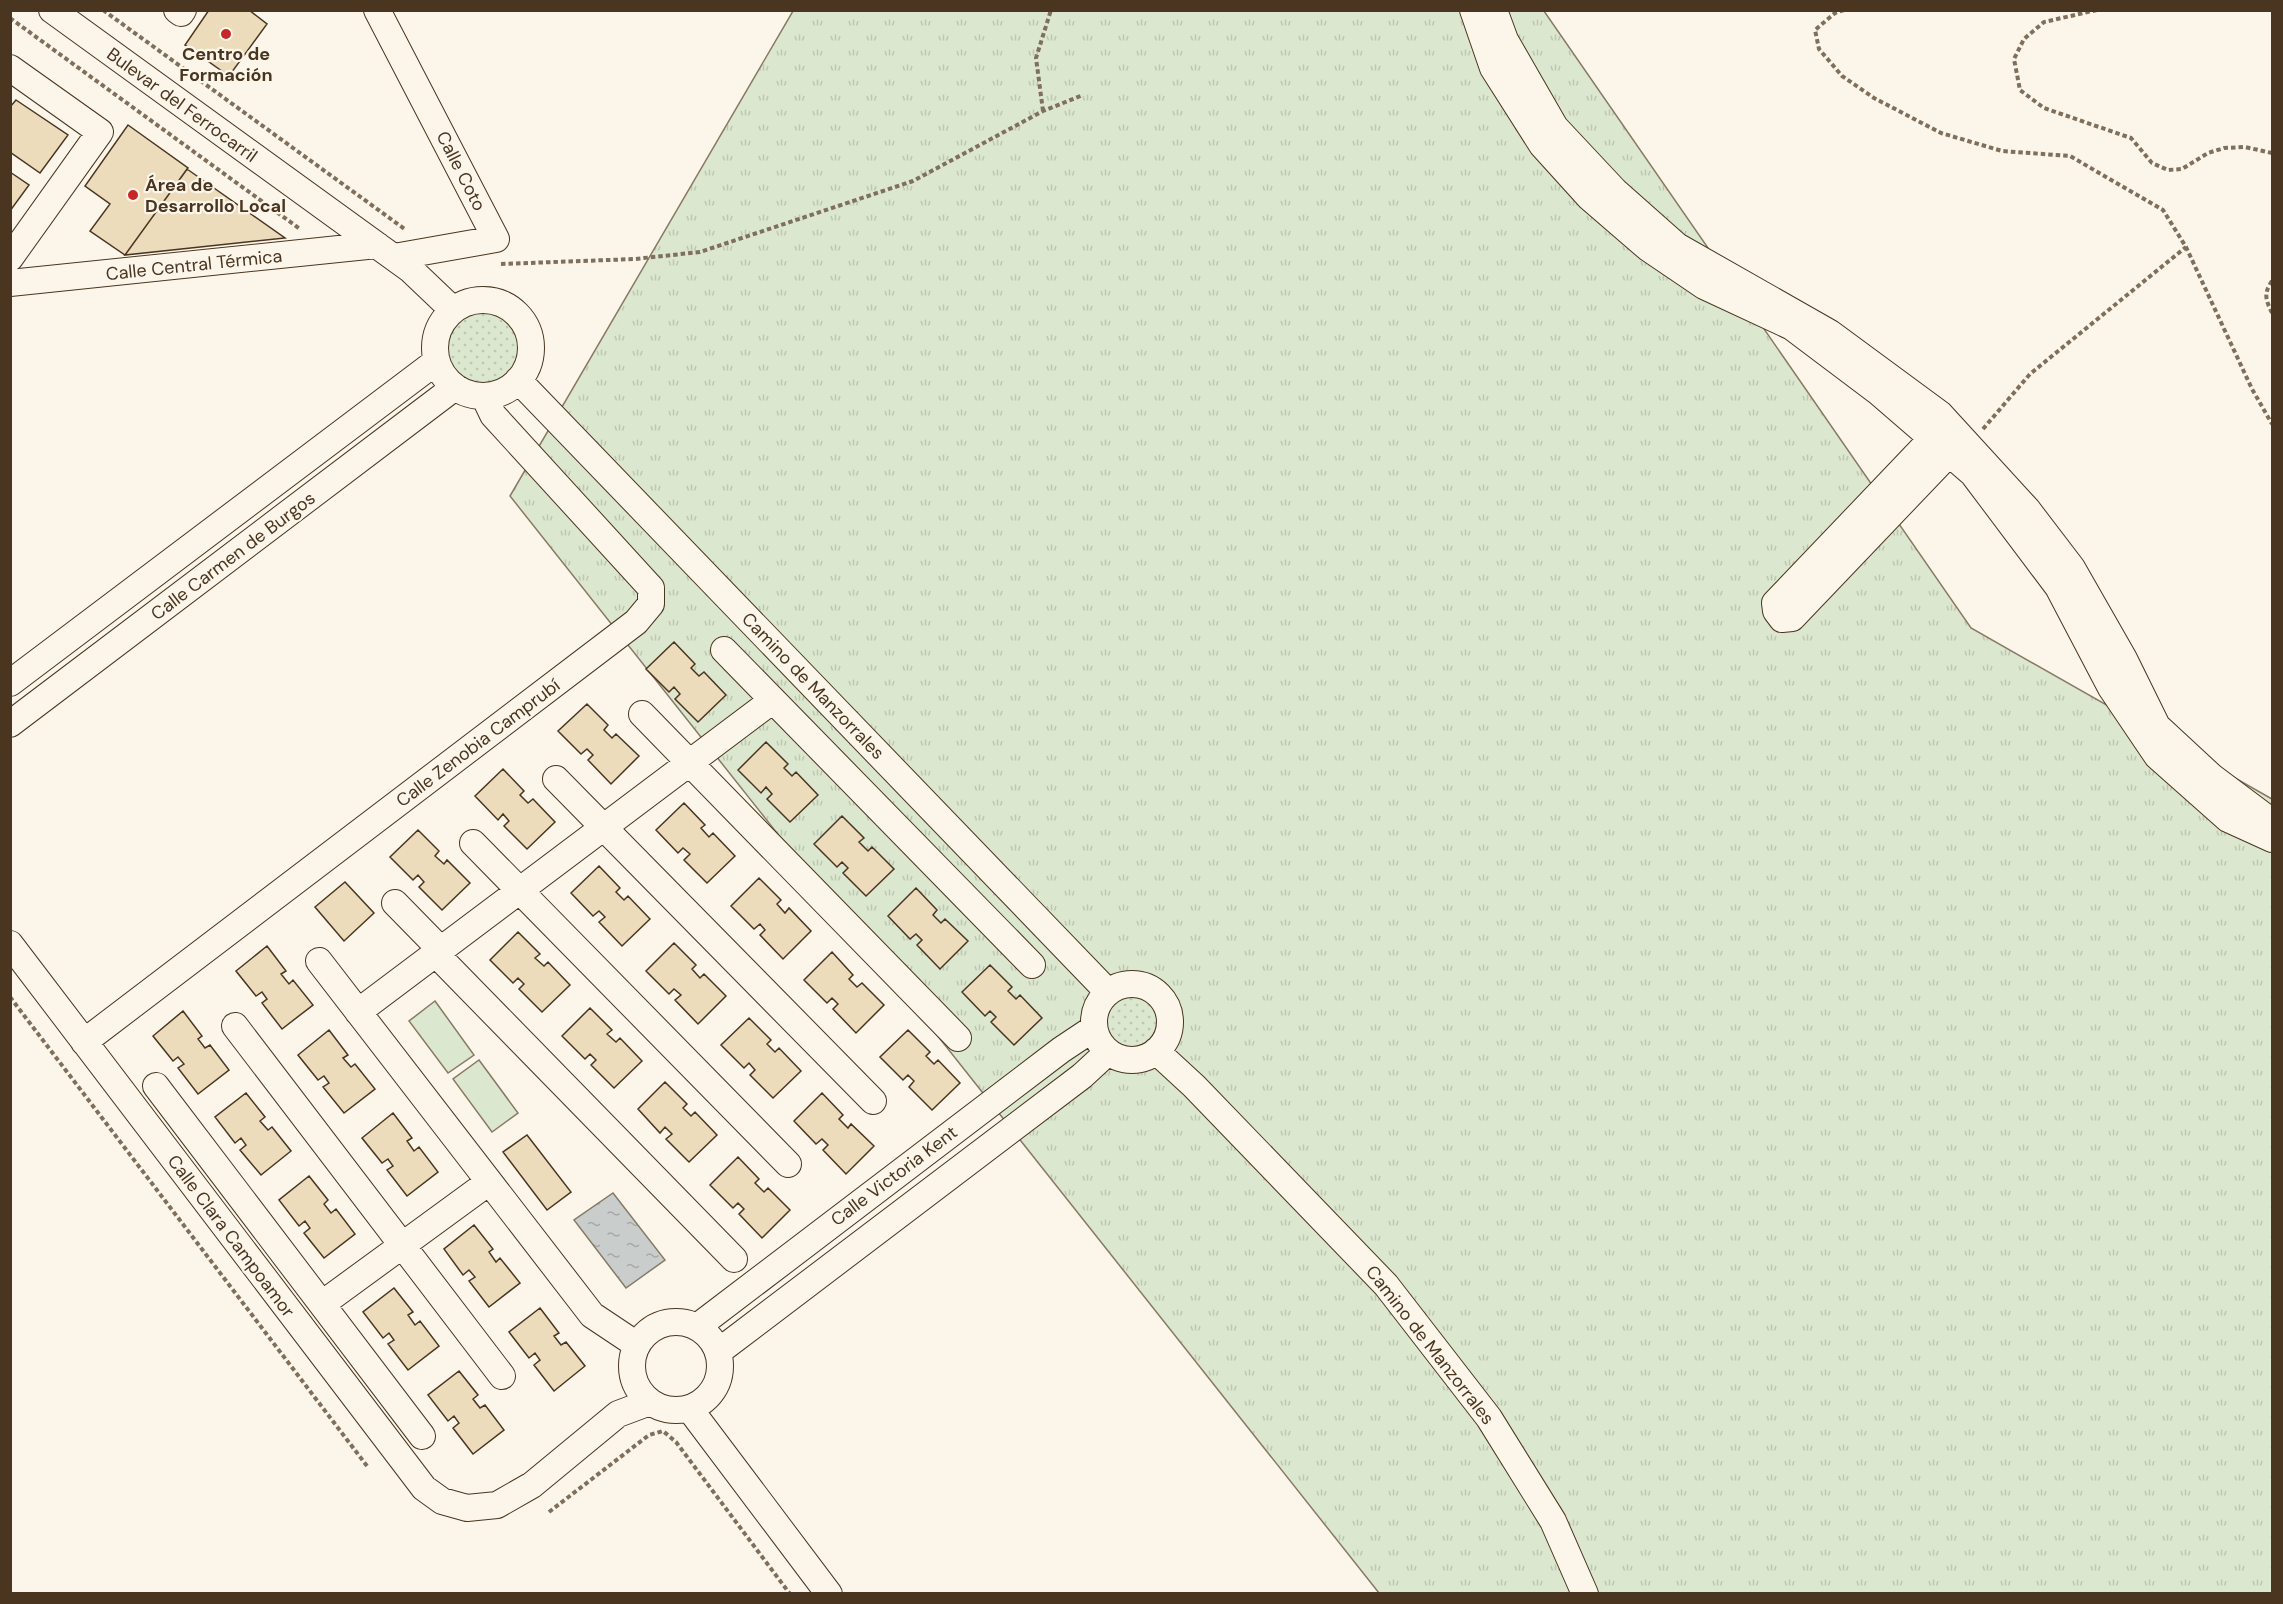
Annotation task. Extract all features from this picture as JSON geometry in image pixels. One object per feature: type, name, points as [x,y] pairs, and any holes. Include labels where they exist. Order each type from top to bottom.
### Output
[{"type":"street","name":"Bulevar del Ferrocarril","points":[[52,10],[386,251],[453,310]]},
{"type":"street","name":"Calle Coto","points":[[377,10],[496,239],[434,250],[386,251]]},
{"type":"street","points":[[1473,10],[1500,78],[1542,145],[1590,198],[1648,248],[1704,286],[1792,327],[1877,391],[1952,440],[2027,509],[2072,568],[2124,659],[2157,726],[2212,777],[2272,822]]},
{"type":"street","points":[[1494,10],[1505,40],[1554,127],[1615,191],[1677,246],[1830,333],[1940,414],[1952,440],[1973,474],[2058,587],[2111,688],[2157,756],[2228,819],[2272,839]]},
{"type":"street","points":[[10,68],[100,132],[10,258]]},
{"type":"street","name":"Calle Central Térmica","points":[[10,283],[386,251]]},
{"type":"street","points":[[483,300],[499,302],[513,310],[524,321],[530,336],[529,359],[518,380],[508,389],[484,396],[469,394],[456,387],[444,375],[437,361],[435,347],[438,333],[453,310],[468,303],[483,300]]},
{"type":"street","name":"Calle Carmen de Burgos","points":[[10,683],[437,361]]},
{"type":"street","name":"Camino de Manzorrales","points":[[518,380],[1108,992]]},
{"type":"street","name":"Calle Carmen de Burgos","points":[[10,724],[456,387]]},
{"type":"street","name":"Calle Zenobia Camprubí","points":[[84,1042],[636,622],[651,604],[651,588],[493,415],[484,396]]},
{"type":"street","points":[[1952,440],[1792,618],[1782,619],[1776,611],[1775,603],[1952,440]]},
{"type":"street","points":[[724,650],[1032,965]]},
{"type":"street","points":[[358,1012],[773,700]]},
{"type":"street","points":[[642,714],[958,1038]]},
{"type":"street","points":[[556,779],[873,1101]]},
{"type":"street","points":[[473,843],[788,1164]]},
{"type":"street","points":[[395,903],[439,952],[734,1259]]},
{"type":"street","name":"Calle Clara Campoamor","points":[[10,944],[424,1488],[442,1501],[467,1508],[497,1505],[532,1485],[618,1414]]},
{"type":"street","points":[[319,961],[592,1315],[637,1346]]},
{"type":"street","points":[[1132,983],[1157,992],[1170,1015],[1170,1028],[1165,1041],[1156,1051],[1145,1058],[1132,1060],[1119,1058],[1101,1045],[1094,1028],[1096,1008],[1108,992],[1119,985],[1132,983]]},
{"type":"street","points":[[235,1026],[502,1376]]},
{"type":"street","name":"Calle Victoria Kent","points":[[697,1327],[1061,1050],[1094,1028]]},
{"type":"street","name":"Camino de Manzorrales","points":[[1156,1051],[1194,1086],[1386,1285],[1489,1418],[1553,1521],[1585,1593]]},
{"type":"street","name":"Calle Victoria Kent","points":[[718,1352],[1082,1076],[1108,1052]]},
{"type":"street","points":[[156,1086],[422,1436]]},
{"type":"street","points":[[322,1304],[489,1182]]},
{"type":"street","points":[[677,1322],[697,1327],[706,1333],[718,1352],[720,1366],[715,1386],[702,1402],[689,1408],[675,1411],[650,1402],[634,1380],[632,1368],[637,1346],[645,1334],[657,1326],[677,1322]]},
{"type":"street","points":[[618,1414],[634,1380]]},
{"type":"street","points":[[618,1414],[650,1402]]},
{"type":"street","points":[[689,1408],[829,1593]]},
{"type":"path","points":[[103,10],[434,250]]},
{"type":"path","points":[[1043,111],[1036,58],[1051,10]]},
{"type":"path","points":[[1844,10],[1835,13],[1815,30],[1819,49],[1842,76],[1858,87],[1941,133],[2002,151],[2070,156],[2163,210],[2186,247],[2252,388],[2272,424]]},
{"type":"path","points":[[2097,10],[2044,22],[2024,39],[2014,59],[2020,90],[2044,108],[2131,138],[2152,163],[2168,170],[2182,170],[2208,153],[2224,148],[2245,147],[2272,153]]},
{"type":"path","points":[[10,18],[300,230]]},
{"type":"path","points":[[490,264],[634,259],[700,252],[913,181],[1043,111],[1083,95]]},
{"type":"path","points":[[1952,440],[2186,247]]},
{"type":"path","points":[[2272,281],[2265,292],[2272,314]]},
{"type":"path","points":[[10,997],[367,1466]]},
{"type":"path","points":[[549,1512],[649,1435],[663,1431],[676,1442],[790,1593]]},
{"type":"green space","points":[[793,11],[1544,11],[1971,628],[2272,799],[2272,1593],[1379,1593],[510,496]]},
{"type":"green space","points":[[483,312],[503,318],[513,328],[519,348],[513,368],[503,378],[483,384],[463,378],[453,368],[447,348],[453,328],[463,318]]},
{"type":"green space","points":[[1131,995],[1145,999],[1153,1007],[1157,1021],[1153,1035],[1145,1043],[1131,1047],[1117,1043],[1109,1035],[1105,1021],[1109,1007],[1117,999]]},
{"type":"green space","points":[[435,1001],[474,1055],[448,1073],[409,1021]]},
{"type":"green space","points":[[479,1060],[518,1113],[492,1132],[453,1079]]},
{"type":"water","points":[[613,1193],[665,1260],[626,1288],[574,1220]]},
{"type":"building","name":"Centro de Formación","points":[[209,10],[249,10],[267,24],[229,76],[185,45]]},
{"type":"building","points":[[16,100],[68,135],[40,173],[10,152],[10,107]]},
{"type":"building","name":"Área de Desarrollo Local","points":[[128,125],[188,168],[125,255],[90,231],[110,204],[85,186]]},
{"type":"building","points":[[187,169],[285,238],[125,255]]},
{"type":"building","points":[[10,172],[29,185],[10,211]]},
{"type":"building","points":[[674,642],[695,664],[691,668],[699,676],[704,672],[726,695],[698,722],[675,699],[680,694],[674,687],[669,692],[646,669]]},
{"type":"building","points":[[587,704],[608,725],[604,730],[612,738],[616,734],[639,756],[611,784],[588,760],[593,755],[587,749],[581,754],[558,731]]},
{"type":"building","points":[[766,742],[788,764],[784,768],[792,776],[796,772],[818,795],[790,822],[767,799],[772,794],[766,787],[761,793],[738,770]]},
{"type":"building","points":[[503,769],[524,791],[520,795],[528,803],[533,799],[555,822],[527,849],[504,826],[509,821],[503,814],[498,820],[475,796]]},
{"type":"building","points":[[684,803],[705,825],[701,828],[709,837],[713,833],[735,856],[707,883],[684,860],[690,854],[683,848],[678,853],[656,830]]},
{"type":"building","points":[[842,816],[864,838],[859,842],[868,851],[872,847],[894,869],[866,896],[843,873],[848,868],[842,862],[837,867],[814,844]]},
{"type":"building","points":[[418,830],[439,851],[435,856],[444,864],[447,860],[470,883],[442,910],[419,887],[424,882],[418,875],[413,880],[390,857]]},
{"type":"building","points":[[599,866],[620,888],[616,892],[624,900],[628,896],[650,919],[622,946],[599,922],[605,917],[599,911],[593,916],[571,893]]},
{"type":"building","points":[[759,878],[781,900],[777,904],[785,913],[789,908],[811,931],[783,959],[760,935],[765,930],[760,924],[754,929],[731,906]]},
{"type":"building","points":[[345,882],[374,913],[344,941],[315,907]]},
{"type":"building","points":[[916,888],[937,910],[933,915],[941,923],[945,919],[968,941],[940,969],[917,945],[922,940],[916,934],[910,939],[888,916]]},
{"type":"building","points":[[518,932],[540,954],[535,958],[544,966],[548,962],[570,985],[542,1012],[519,989],[524,984],[518,978],[513,983],[490,960]]},
{"type":"building","points":[[674,943],[696,965],[692,969],[700,978],[704,974],[726,996],[698,1024],[675,1000],[681,995],[674,989],[669,994],[646,971]]},
{"type":"building","points":[[267,946],[286,971],[281,974],[289,984],[293,980],[313,1005],[282,1029],[262,1003],[267,999],[262,992],[256,996],[236,971]]},
{"type":"building","points":[[832,952],[853,975],[849,979],[857,987],[862,983],[884,1005],[856,1033],[833,1009],[838,1004],[832,998],[827,1003],[804,980]]},
{"type":"building","points":[[990,965],[1012,987],[1008,991],[1016,999],[1020,995],[1042,1018],[1014,1045],[991,1022],[996,1017],[990,1011],[985,1016],[962,992]]},
{"type":"building","points":[[590,1008],[612,1030],[607,1034],[616,1042],[620,1038],[642,1061],[614,1088],[591,1065],[596,1060],[590,1054],[585,1059],[562,1036]]},
{"type":"building","points":[[183,1011],[202,1036],[198,1039],[205,1048],[210,1045],[229,1070],[198,1094],[178,1068],[184,1064],[178,1057],[173,1061],[153,1036]]},
{"type":"building","points":[[749,1018],[771,1040],[767,1044],[775,1052],[779,1048],[801,1071],[773,1098],[750,1075],[755,1070],[749,1063],[744,1068],[721,1045]]},
{"type":"building","points":[[329,1030],[348,1055],[343,1058],[351,1067],[355,1064],[375,1089],[344,1113],[323,1087],[329,1083],[324,1076],[318,1080],[298,1055]]},
{"type":"building","points":[[908,1030],[930,1052],[926,1056],[934,1064],[938,1060],[960,1083],[932,1110],[909,1087],[914,1081],[908,1075],[903,1080],[880,1057]]},
{"type":"building","points":[[665,1082],[687,1104],[683,1108],[691,1116],[695,1112],[717,1135],[689,1162],[666,1139],[672,1134],[665,1127],[660,1133],[638,1109]]},
{"type":"building","points":[[246,1093],[265,1117],[260,1121],[268,1130],[272,1127],[291,1151],[261,1175],[240,1150],[246,1145],[241,1138],[235,1143],[215,1117]]},
{"type":"building","points":[[822,1093],[843,1115],[839,1119],[848,1128],[851,1124],[874,1146],[846,1174],[823,1150],[828,1145],[822,1139],[816,1144],[794,1121]]},
{"type":"building","points":[[393,1113],[412,1138],[407,1141],[414,1151],[419,1147],[438,1172],[407,1196],[387,1170],[393,1166],[388,1159],[382,1163],[362,1138]]},
{"type":"building","points":[[527,1135],[571,1192],[547,1210],[503,1152]]},
{"type":"building","points":[[738,1157],[759,1179],[755,1183],[764,1192],[768,1188],[790,1210],[762,1238],[739,1214],[744,1209],[738,1203],[733,1208],[710,1185]]},
{"type":"building","points":[[309,1176],[328,1200],[324,1204],[331,1213],[336,1209],[355,1234],[324,1258],[304,1233],[310,1228],[305,1221],[299,1226],[279,1200]]},
{"type":"building","points":[[474,1225],[493,1249],[489,1252],[496,1262],[500,1258],[520,1283],[489,1307],[469,1281],[475,1277],[469,1270],[463,1275],[444,1249]]},
{"type":"building","points":[[394,1288],[413,1312],[408,1315],[415,1325],[420,1321],[439,1346],[408,1370],[388,1344],[394,1340],[389,1333],[383,1338],[363,1312]]},
{"type":"building","points":[[540,1308],[559,1333],[554,1336],[561,1345],[566,1342],[585,1366],[554,1391],[534,1365],[540,1360],[535,1353],[529,1358],[509,1332]]},
{"type":"building","points":[[459,1371],[478,1395],[473,1399],[480,1408],[485,1405],[504,1430],[473,1454],[453,1428],[459,1423],[454,1416],[448,1421],[428,1395]]},
{"type":"place","name":"Centro de Formación","points":[[226,34]]},
{"type":"place","name":"Área de Desarrollo Local","points":[[133,195]]}]
